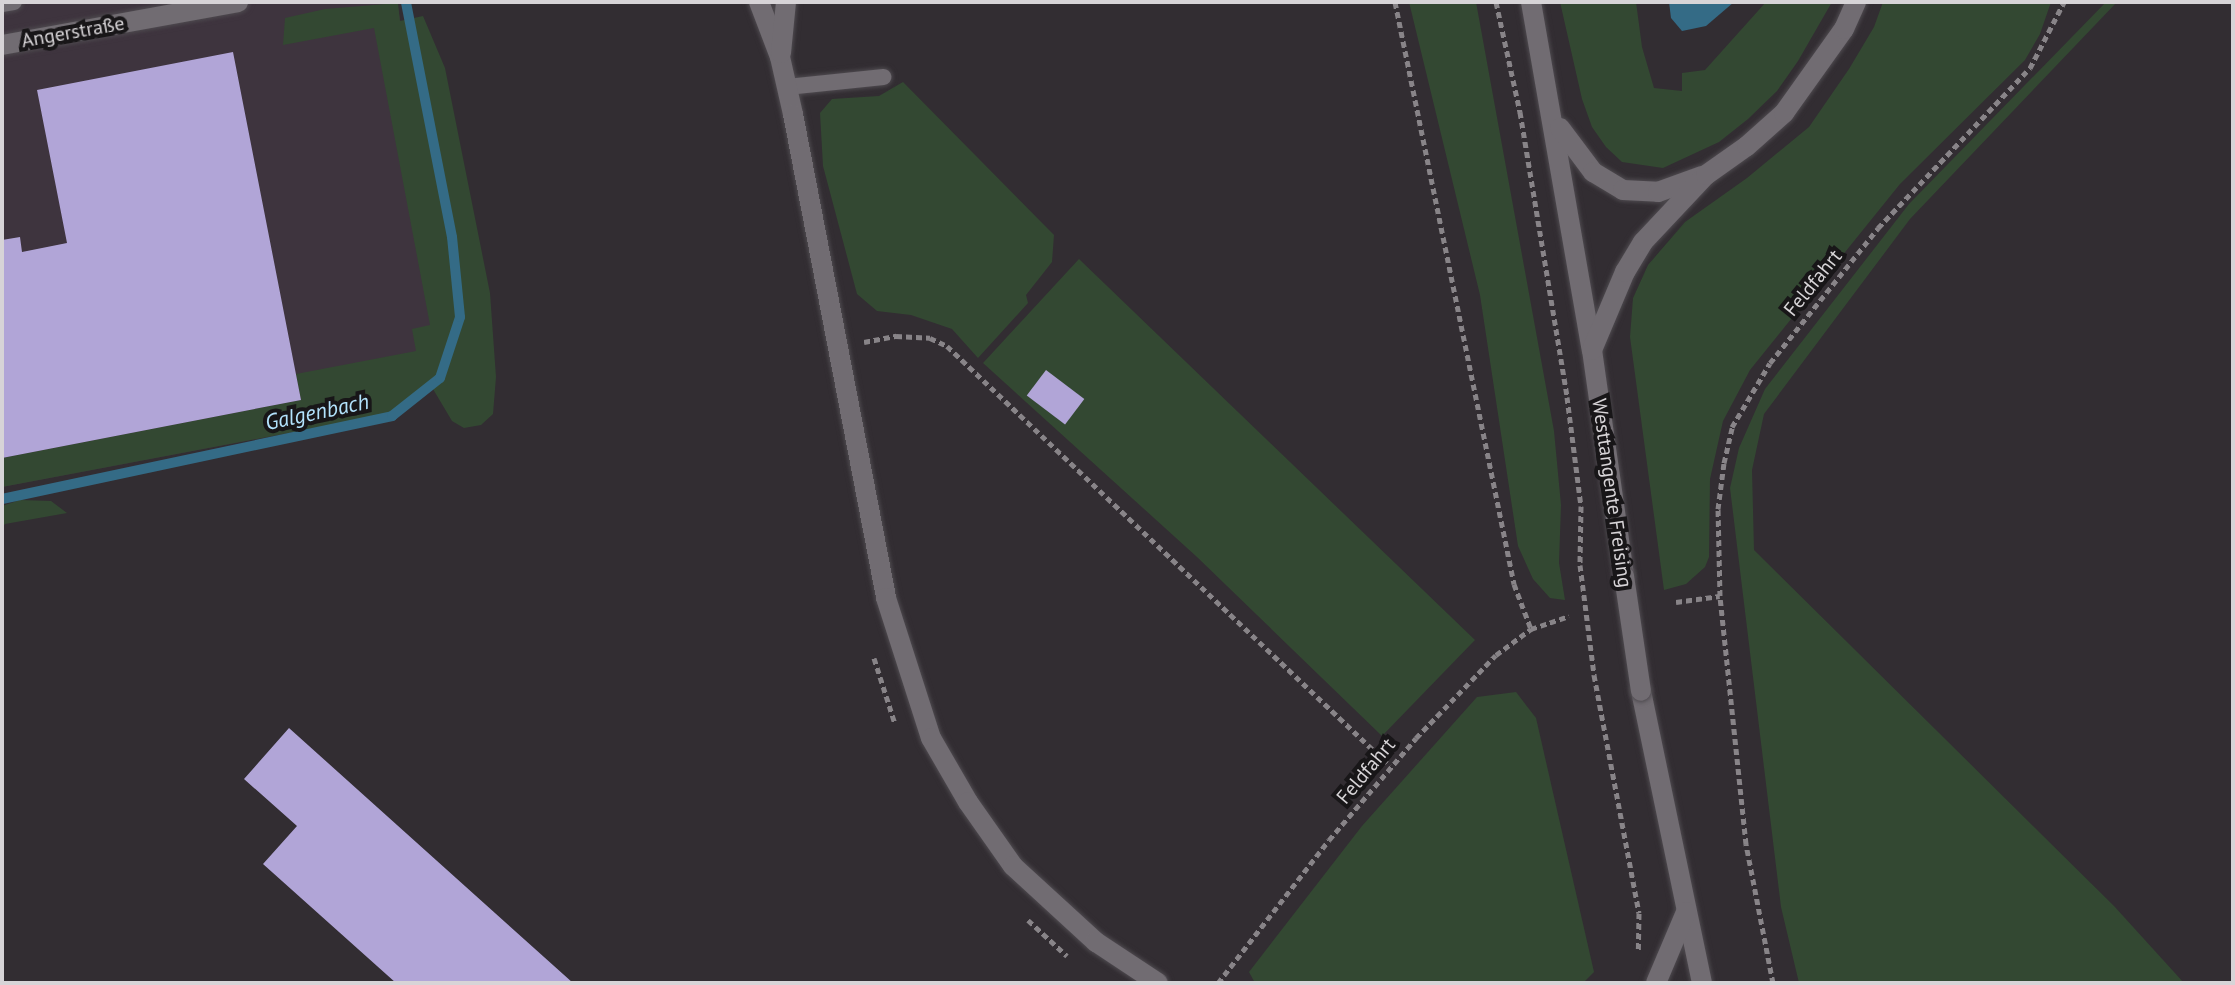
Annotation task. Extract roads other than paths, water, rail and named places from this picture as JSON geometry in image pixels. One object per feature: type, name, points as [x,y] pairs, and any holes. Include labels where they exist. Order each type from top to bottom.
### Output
[{"type":"main road","name":"Angerstraße","points":[[2,45],[238,2]]},
{"type":"main road","points":[[759,2],[780,57],[787,87],[886,598],[931,738],[968,802],[1013,866],[1096,942],[1158,983]]},
{"type":"main road","points":[[780,57],[786,2]]},
{"type":"main road","name":"Westtangente Freising","points":[[1531,2],[1554,119],[1592,350],[1641,691],[1702,983]]},
{"type":"main road","points":[[1592,350],[1625,272],[1643,242],[1706,175],[1747,146],[1784,113],[1844,29],[1856,2]]},
{"type":"main road","points":[[1554,119],[1579,157],[1608,184],[1623,190],[1658,192],[1706,175]]},
{"type":"main road","points":[[1656,983],[1686,912]]},
{"type":"lane","points":[[2,4],[14,2]]},
{"type":"lane","points":[[787,87],[883,77]]},
{"type":"water","points":[[1669,2],[1734,2],[1706,26],[1682,31],[1671,18]]},
{"type":"waterway","name":"Galgenbach","points":[[2,499],[392,416],[440,378],[460,317],[452,237],[406,2]]}]
